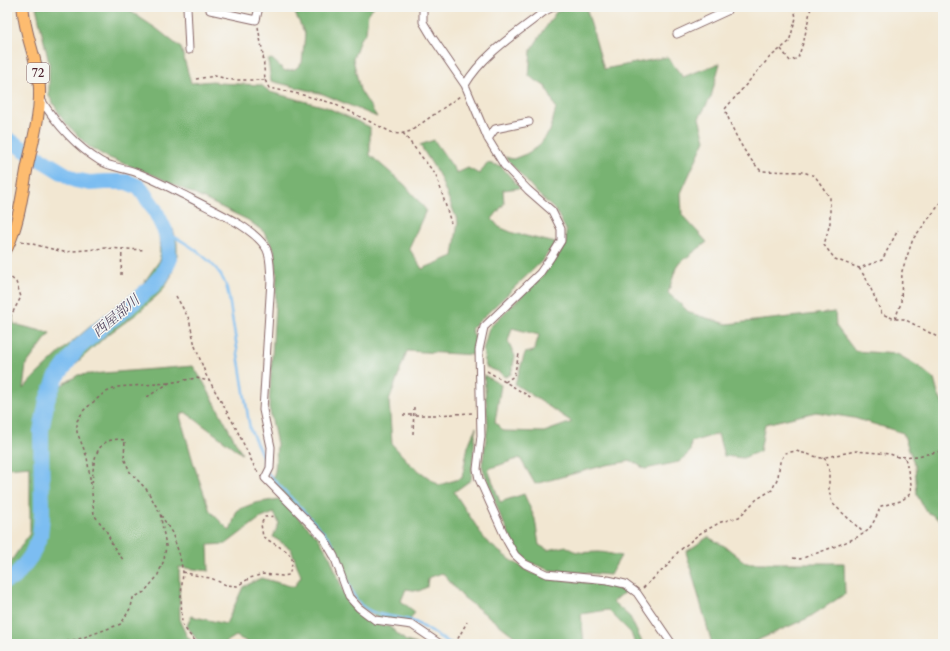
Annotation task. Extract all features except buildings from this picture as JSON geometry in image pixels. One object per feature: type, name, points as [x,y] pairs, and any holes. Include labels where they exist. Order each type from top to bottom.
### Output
[{"type":"main road","name":"72","points":[[9,243],[20,205],[40,97],[38,69],[25,26],[24,7]]},
{"type":"street","points":[[188,7],[189,50]]},
{"type":"street","points":[[210,7],[210,10],[256,20],[259,7]]},
{"type":"street","points":[[423,7],[423,22],[432,38],[465,85],[488,139],[504,165],[528,190],[552,211],[561,229],[561,241],[540,273],[484,327],[479,350],[481,436],[477,469],[479,479],[507,541],[515,555],[526,564],[546,574],[608,580],[625,584],[638,593],[672,644]]},
{"type":"street","points":[[465,85],[471,74],[490,54],[545,11],[553,7]]},
{"type":"street","points":[[677,34],[727,11],[727,7]]},
{"type":"street","points":[[40,97],[67,136],[86,152],[102,162],[135,172],[161,184],[234,221],[254,236],[266,248],[270,263],[270,280],[262,410],[271,447],[270,468],[266,478],[323,537],[334,556],[349,597],[358,608],[375,620],[412,625],[440,644]]},
{"type":"street","points":[[488,139],[495,129],[529,122]]},
{"type":"path","points":[[794,7],[796,18],[789,42],[769,58],[725,109],[731,128],[752,162],[761,171],[803,172],[815,176],[830,198],[830,223],[824,245],[835,259],[858,268],[867,280],[882,314],[895,319],[904,319],[943,340]]},
{"type":"path","points":[[781,48],[790,61],[798,58],[804,40],[811,7]]},
{"type":"path","points":[[256,20],[263,54],[265,80],[270,88],[332,103],[392,133],[400,134],[411,131],[460,97],[465,85]]},
{"type":"path","points":[[196,79],[215,76],[233,80],[265,80]]},
{"type":"path","points":[[403,133],[436,175],[451,223]]},
{"type":"path","points":[[895,319],[901,303],[902,271],[913,239],[939,204],[943,201]]},
{"type":"path","points":[[858,268],[882,260],[898,230]]},
{"type":"path","points":[[9,243],[64,252],[106,248],[145,250]]},
{"type":"path","points":[[121,276],[122,249]]},
{"type":"path","points":[[7,274],[16,282],[21,297],[7,323]]},
{"type":"path","points":[[176,296],[189,319],[195,346],[206,375],[235,426],[256,470],[266,478]]},
{"type":"path","points":[[505,382],[514,376],[519,354]]},
{"type":"path","points":[[479,369],[488,371],[532,398]]},
{"type":"path","points":[[124,561],[113,546],[106,530],[94,515],[87,457],[77,432],[77,421],[84,410],[104,393],[118,387],[170,383],[196,378],[209,381]]},
{"type":"path","points":[[147,397],[170,383]]},
{"type":"path","points":[[413,434],[414,407]]},
{"type":"path","points":[[403,415],[480,413]]},
{"type":"path","points":[[92,492],[93,462],[97,450],[108,441],[116,438],[125,440],[124,458],[130,472],[147,490],[172,533],[179,553],[183,572],[181,596],[182,624],[198,644]]},
{"type":"path","points":[[638,593],[668,565],[678,552],[699,534],[721,522],[739,517],[756,499],[772,490],[778,477],[780,462],[785,453],[796,451],[824,458],[856,451],[905,457],[942,451]]},
{"type":"path","points":[[793,558],[800,559],[855,538],[867,531],[881,506],[901,500],[910,494],[911,484],[905,457]]},
{"type":"path","points":[[824,458],[827,462],[829,470],[829,490],[832,503],[864,533]]},
{"type":"path","points":[[55,644],[79,639],[120,624],[131,607],[133,598],[144,592],[158,577],[164,560],[166,546],[160,513]]},
{"type":"path","points":[[183,572],[203,578],[211,578],[226,585],[237,586],[250,578],[263,574],[282,576],[289,575],[294,561],[288,552],[263,537],[261,524],[265,517],[276,516]]},
{"type":"path","points":[[455,644],[467,622]]},
{"type":"green space","points":[[36,7],[132,7],[130,11],[157,29],[181,48],[191,83],[213,81],[219,83],[261,85],[270,92],[326,107],[370,127],[370,155],[405,185],[426,210],[409,248],[422,269],[453,256],[458,222],[439,175],[420,145],[434,140],[457,173],[468,168],[479,174],[487,163],[501,166],[520,188],[503,190],[504,204],[492,219],[499,227],[513,233],[556,243],[541,262],[471,329],[476,340],[475,355],[407,351],[389,401],[392,444],[411,465],[439,485],[462,478],[468,446],[476,427],[471,480],[454,492],[486,541],[505,556],[531,573],[557,579],[608,585],[626,591],[613,602],[630,617],[643,644],[635,644],[631,633],[608,610],[581,614],[584,644],[516,644],[518,639],[463,597],[442,573],[428,578],[427,587],[419,591],[406,589],[401,601],[415,612],[408,623],[377,618],[361,607],[352,595],[335,555],[272,480],[275,471],[277,444],[269,407],[277,273],[274,249],[264,232],[248,220],[156,176],[107,157],[88,146],[63,120],[49,96],[49,63]]},
{"type":"green space","points":[[292,7],[374,7],[368,13],[366,33],[360,39],[353,59],[360,90],[377,117],[323,94],[271,81],[268,60],[272,59],[285,71],[295,69],[302,63],[305,34]]},
{"type":"green space","points":[[571,7],[586,7],[604,69],[667,57],[683,77],[720,63],[711,97],[699,118],[705,140],[681,193],[682,215],[707,242],[677,265],[668,293],[690,313],[727,324],[835,312],[836,326],[855,351],[897,354],[918,366],[934,379],[938,394],[943,404],[943,520],[941,521],[925,510],[917,495],[915,466],[903,433],[854,418],[816,412],[765,424],[760,451],[743,458],[724,456],[718,434],[691,442],[690,452],[679,462],[645,469],[632,461],[606,465],[535,484],[520,458],[488,469],[500,502],[524,494],[535,519],[539,545],[548,550],[566,546],[577,552],[602,552],[621,556],[610,575],[549,570],[529,562],[517,551],[500,515],[482,466],[488,425],[484,375],[501,385],[495,422],[504,431],[544,432],[572,422],[515,384],[525,353],[534,351],[539,335],[512,328],[508,341],[515,356],[511,374],[505,377],[499,372],[486,367],[483,350],[489,328],[542,276],[566,244],[566,230],[556,211],[539,195],[505,157],[513,159],[526,154],[538,147],[550,131],[556,108],[546,87],[529,76],[531,50],[556,12]]},
{"type":"green space","points":[[173,229],[177,243],[177,255],[171,276],[162,291],[138,313],[106,336],[72,367],[57,388],[78,375],[193,366],[204,383],[242,454],[185,412],[180,416],[194,465],[210,511],[230,531],[237,510],[255,503],[279,499],[317,536],[330,557],[346,598],[354,609],[371,622],[390,627],[406,641],[417,644],[251,644],[236,636],[223,644],[199,643],[187,626],[191,616],[226,624],[243,587],[261,578],[294,587],[301,576],[291,549],[273,537],[279,523],[274,513],[259,519],[226,544],[208,545],[209,571],[179,567],[180,622],[187,636],[194,644],[7,644],[7,567],[30,533],[30,466],[7,468],[7,292],[10,296],[14,324],[50,333],[26,365],[23,389],[66,347],[140,288],[160,260],[159,231]]},
{"type":"green space","points":[[708,537],[726,547],[746,563],[844,563],[845,594],[808,618],[749,644],[712,644],[686,552]]},
{"type":"waterway","name":"西屋部川","points":[[7,139],[75,180],[90,183],[127,182],[139,187],[154,208],[166,233],[169,261],[162,275],[152,286],[77,349],[56,378],[47,400],[41,431],[42,515],[40,536],[31,556],[15,577],[7,580]]},
{"type":"waterway","points":[[166,233],[182,241],[200,253],[215,267],[226,285],[250,429],[264,460],[264,469],[328,537],[336,550],[353,594],[365,608],[372,612],[412,621],[453,644]]}]
